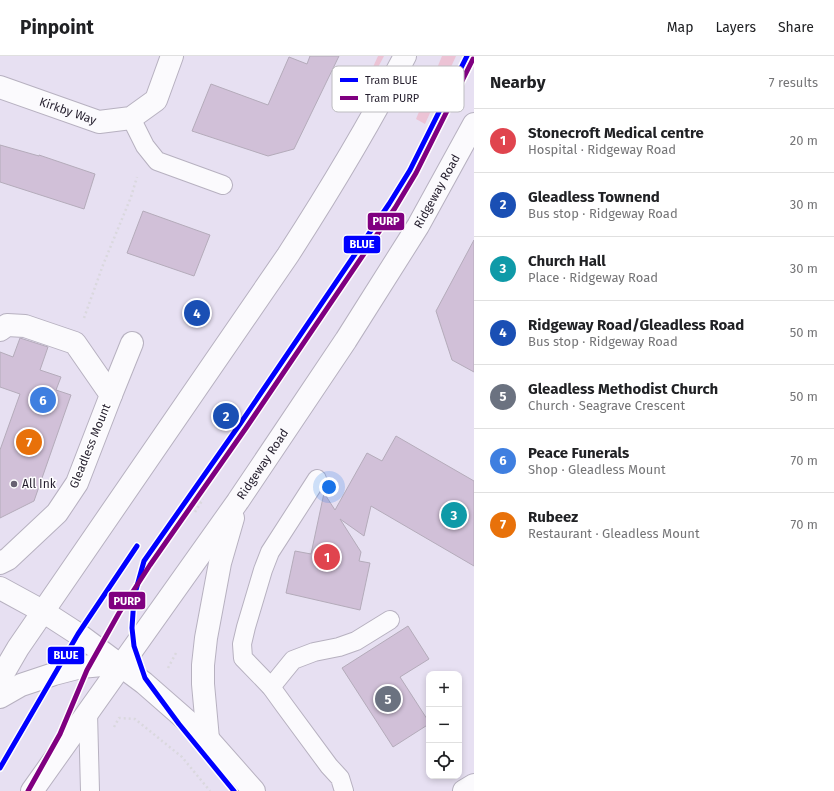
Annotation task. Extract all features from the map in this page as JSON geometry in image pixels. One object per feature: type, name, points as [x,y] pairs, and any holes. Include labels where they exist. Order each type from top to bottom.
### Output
[{"type":"main road","name":"Kirkby Way","points":[[0,87],[99,122],[131,118],[156,100],[172,56]]},
{"type":"main road","points":[[400,66],[405,56]]},
{"type":"main road","points":[[0,679],[18,648],[309,222],[375,112]]},
{"type":"main road","name":"Ridgeway Road","points":[[32,791],[238,501],[346,340],[418,226],[474,124]]},
{"type":"main road","points":[[0,330],[7,325],[25,326],[75,343]]},
{"type":"main road","name":"Gleadless Mount","points":[[75,343],[111,395]]},
{"type":"main road","name":"Gleadless Mount","points":[[0,563],[8,559],[57,513],[77,483],[132,343]]},
{"type":"main road","points":[[208,739],[203,684],[203,665],[206,638],[220,563],[238,501]]},
{"type":"main road","points":[[0,588],[44,612],[78,634],[144,683],[208,739],[254,791]]},
{"type":"main road","points":[[0,697],[22,685],[81,667],[102,665],[121,667]]},
{"type":"main road","points":[[464,791],[474,785]]},
{"type":"lane","points":[[131,118],[145,146],[157,161],[222,185]]},
{"type":"lane","points":[[317,479],[270,552],[246,626],[242,644],[243,658],[270,687],[329,766],[340,778],[344,791]]},
{"type":"lane","points":[[270,687],[293,660],[314,652],[339,647],[356,641],[390,620]]},
{"type":"lane","points":[[88,713],[90,791]]},
{"type":"path","points":[[75,343],[131,197],[145,146]]},
{"type":"path","points":[[112,731],[119,718],[135,719],[182,757],[210,791]]},
{"type":"shaded area","points":[[378,56],[384,56],[379,66],[373,66]]},
{"type":"shaded area","points":[[442,56],[456,56],[451,66],[438,66]]},
{"type":"shaded area","points":[[419,112],[430,112],[425,124],[416,119]]},
{"type":"building","points":[[310,56],[339,56],[334,66],[332,66],[332,70],[294,149],[268,156],[192,131],[211,84],[268,105],[289,57],[307,64]]},
{"type":"building","points":[[0,145],[39,155],[95,174],[84,209],[0,182]]},
{"type":"building","points":[[143,211],[210,235],[194,276],[127,253]]},
{"type":"building","points":[[474,240],[474,372],[452,360],[436,311]]},
{"type":"building","points":[[20,338],[48,347],[40,370],[61,377],[56,390],[71,395],[34,501],[0,518],[0,450],[20,394],[0,387],[0,352],[13,357]]},
{"type":"building","points":[[396,436],[474,481],[474,566],[371,506],[364,536],[340,519],[361,552],[359,561],[370,563],[360,610],[286,593],[295,551],[311,554],[324,493],[335,510],[367,453],[382,461]]},
{"type":"building","points":[[408,626],[429,659],[400,677],[426,717],[426,726],[393,747],[342,668]]},
{"type":"tram line","name":"BLUE","points":[[462,66],[467,56]]},
{"type":"tram line","name":"PURP","points":[[464,77],[473,59]]},
{"type":"tram line","name":"BLUE","points":[[234,791],[179,724],[145,678],[134,646],[132,628],[134,597],[144,561],[240,424],[389,204],[410,170],[439,112]]},
{"type":"tram line","name":"PURP","points":[[28,791],[60,734],[87,670],[119,613],[150,565],[246,428],[395,208],[416,173],[446,112]]},
{"type":"tram line","name":"BLUE","points":[[0,768],[78,634],[137,546]]},
{"type":"place","name":"Ridgeway Road/Gleadless Road","points":[[197,313]]},
{"type":"place","name":"Peace Funerals","points":[[43,400]]},
{"type":"place","name":"Gleadless Townend","points":[[226,416]]},
{"type":"place","name":"Rubeez","points":[[29,442]]},
{"type":"place","name":"All Ink","points":[[14,484]]},
{"type":"place","name":"Church Hall","points":[[454,515]]},
{"type":"place","name":"Stonecroft Medical centre","points":[[327,557]]},
{"type":"place","name":"Gleadless Methodist Church","points":[[388,699]]}]
